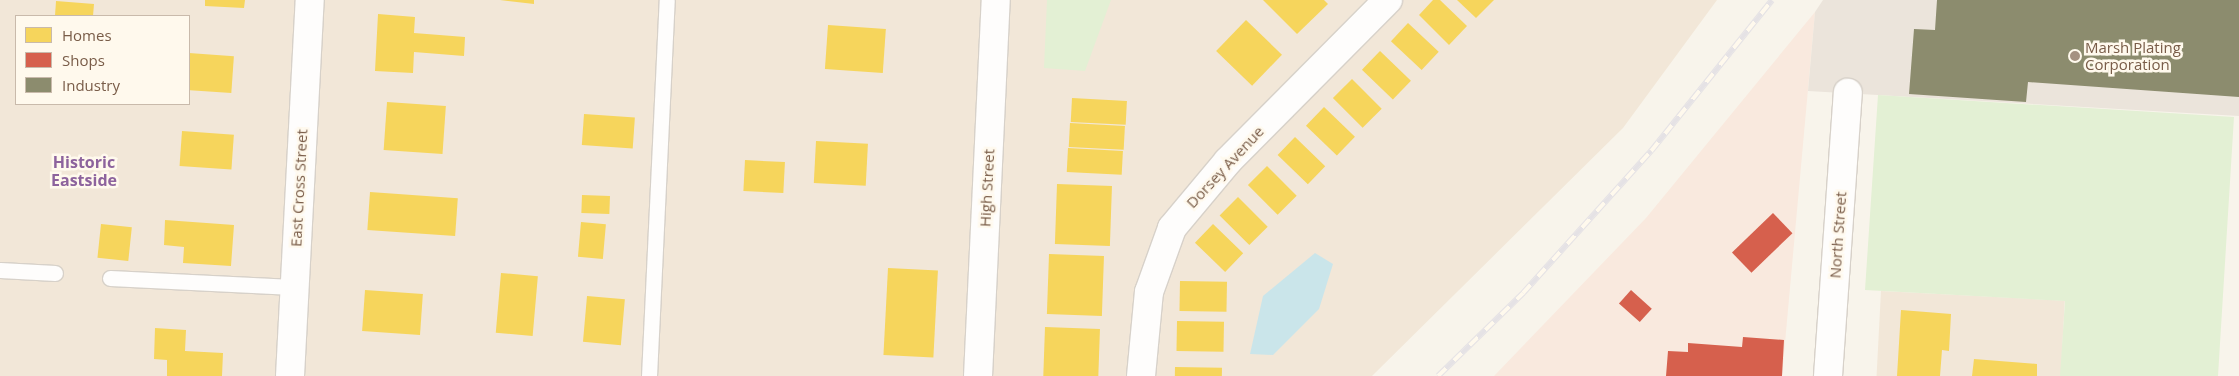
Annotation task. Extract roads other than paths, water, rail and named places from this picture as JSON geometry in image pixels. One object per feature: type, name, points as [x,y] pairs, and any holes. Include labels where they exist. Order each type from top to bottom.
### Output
[{"type":"street","name":"East Cross Street","points":[[290,376],[293,287],[310,0]]},
{"type":"street","name":"High Street","points":[[978,376],[996,0]]},
{"type":"street","name":"Dorsey Avenue","points":[[1141,376],[1149,292],[1172,228],[1228,160],[1388,0]]},
{"type":"street","name":"North Street","points":[[1828,376],[1848,93]]},
{"type":"lane","points":[[649,376],[667,0]]},
{"type":"lane","points":[[0,270],[55,273]]},
{"type":"lane","points":[[110,278],[293,287]]},
{"type":"water","points":[[1315,253],[1333,264],[1319,309],[1273,355],[1250,354],[1263,296]]},
{"type":"railway","points":[[1438,376],[1523,293],[1651,151],[1772,0]]},
{"type":"place","name":"Marsh Plating Corporation","points":[[2075,56]]},
{"type":"district","name":"Historic Eastside","points":[[84,171]]}]
